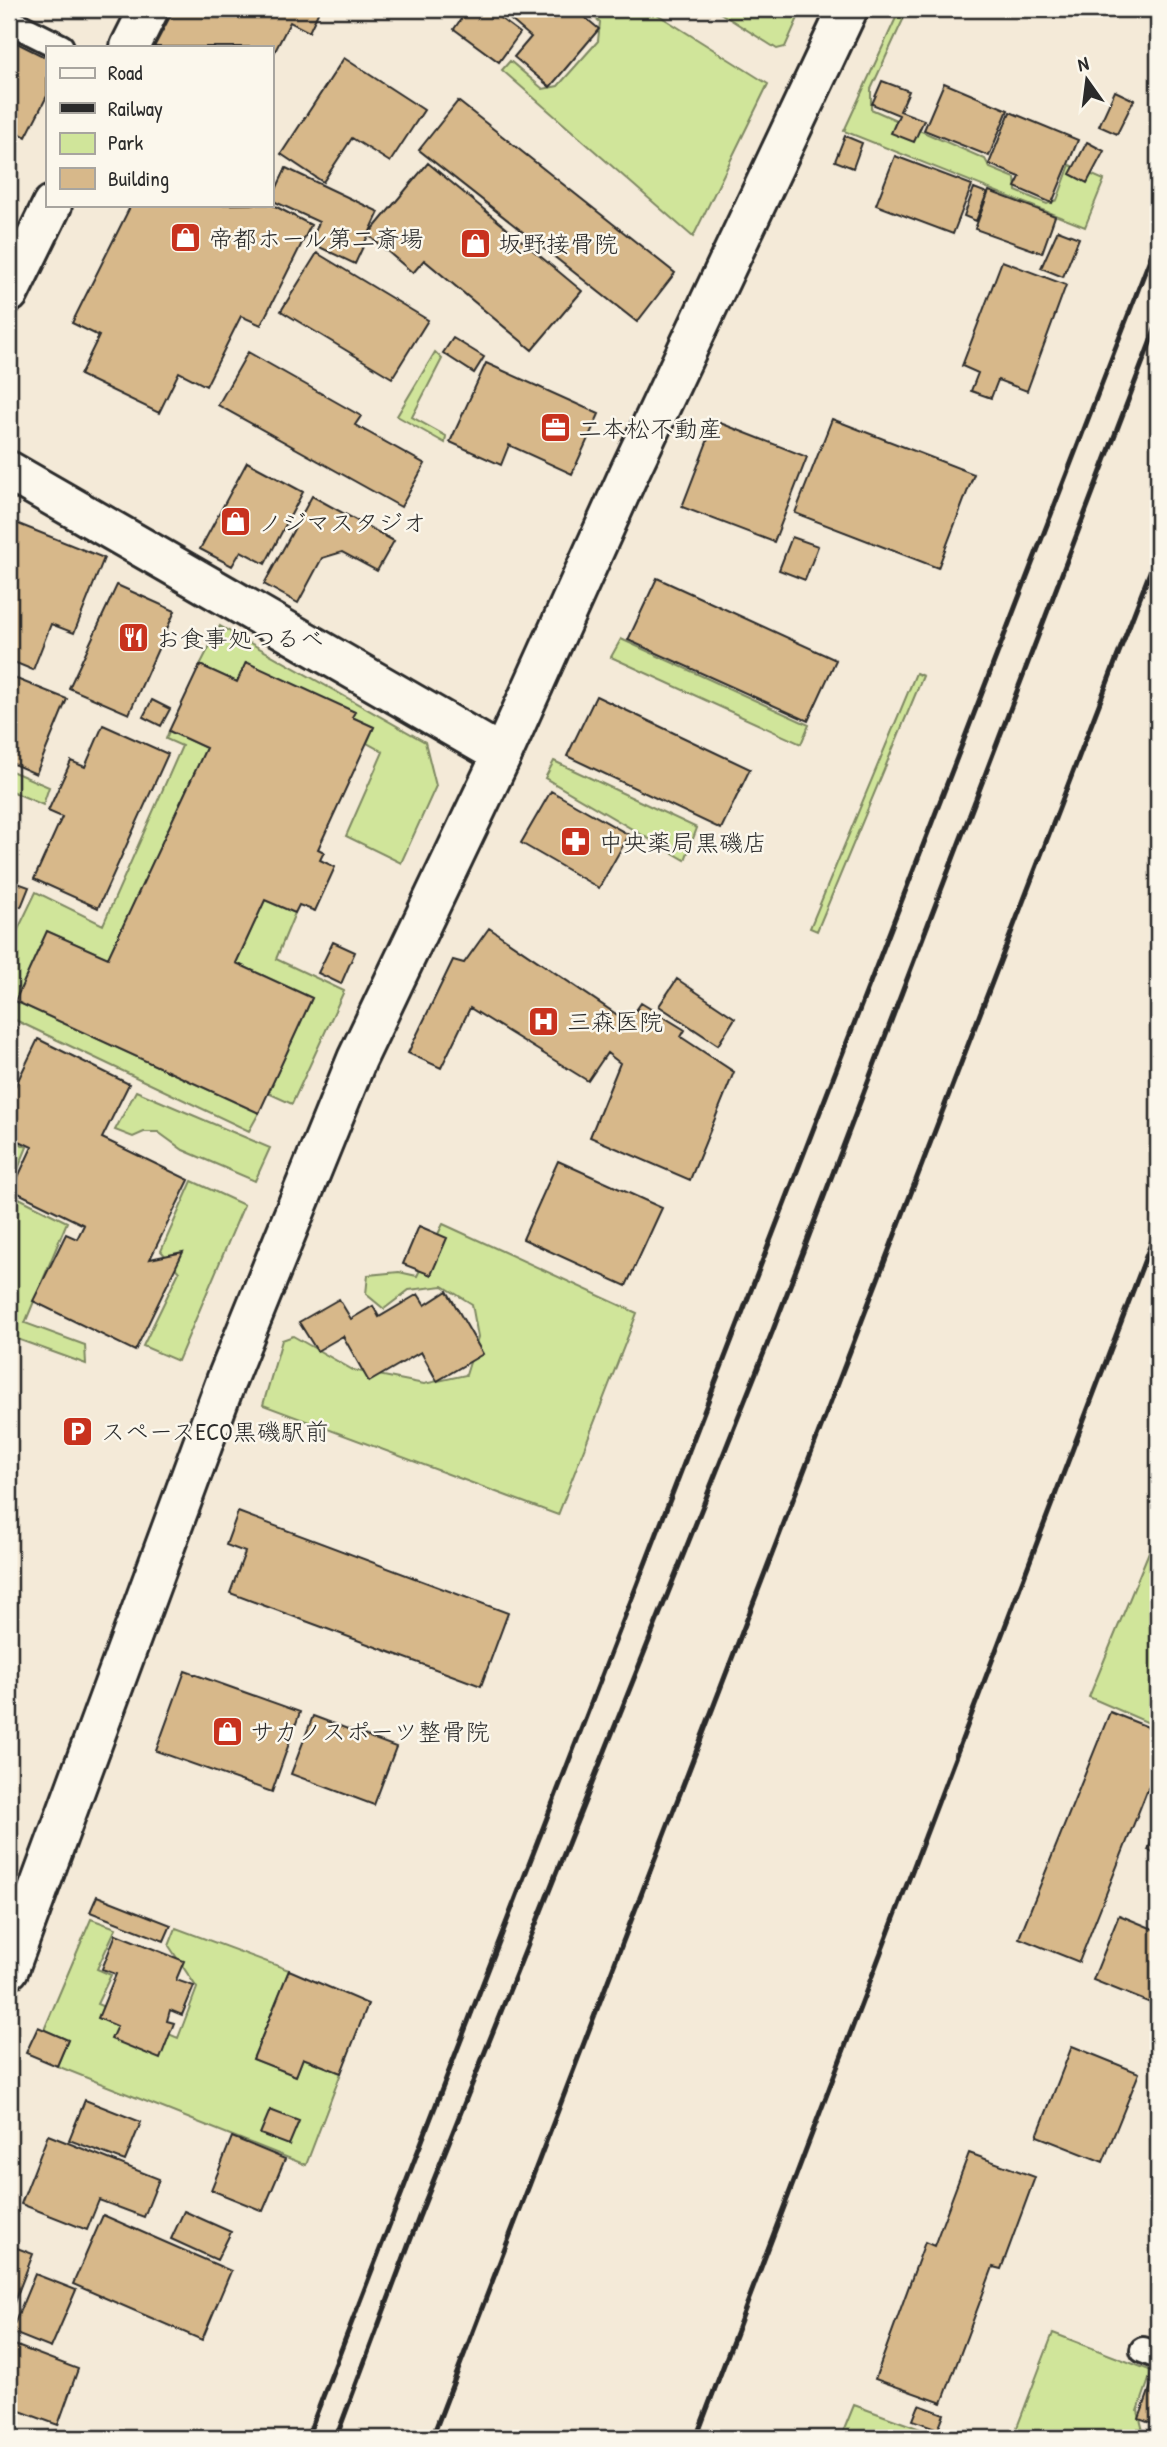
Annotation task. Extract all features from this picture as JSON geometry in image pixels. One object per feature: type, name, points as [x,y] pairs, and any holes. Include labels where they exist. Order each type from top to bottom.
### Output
[{"type":"street","points":[[130,46],[149,9]]},
{"type":"street","points":[[9,1969],[226,1381],[357,1059],[502,755],[630,471],[848,9]]},
{"type":"street","points":[[9,293],[52,206]]},
{"type":"street","points":[[9,471],[502,755]]},
{"type":"lane","points":[[9,21],[59,46]]},
{"type":"green space","points":[[585,9],[623,9],[632,14],[652,11],[768,84],[693,237],[502,70],[510,61],[543,89],[558,86],[598,41],[600,22]]},
{"type":"green space","points":[[714,9],[802,9],[785,47],[777,49]]},
{"type":"green space","points":[[900,9],[908,9],[871,89],[871,109],[985,159],[990,168],[1015,178],[1016,191],[1047,204],[1057,200],[1070,165],[1104,180],[1085,227],[844,131]]},
{"type":"green space","points":[[435,352],[442,359],[412,417],[446,436],[445,443],[397,416]]},
{"type":"green space","points":[[220,626],[425,742],[436,786],[401,863],[346,836],[383,752],[367,743],[374,727],[352,717],[354,713],[246,663],[237,682],[200,665]]},
{"type":"green space","points":[[621,639],[809,725],[801,744],[611,657]]},
{"type":"green space","points":[[916,673],[923,676],[817,931],[810,928]]},
{"type":"green space","points":[[169,731],[206,748],[108,958],[47,931],[15,1001],[259,1113],[249,1131],[9,1017],[9,948],[36,892],[103,925],[182,746],[166,739]]},
{"type":"green space","points":[[554,761],[697,828],[685,860],[545,778]]},
{"type":"green space","points":[[9,770],[49,787],[43,805],[9,790]]},
{"type":"green space","points":[[265,900],[295,913],[276,959],[344,991],[292,1104],[268,1093],[312,998],[236,963]]},
{"type":"green space","points":[[136,1091],[270,1148],[255,1181],[183,1150],[158,1132],[144,1132],[133,1137],[115,1130]]},
{"type":"green space","points":[[9,1138],[27,1147],[9,1191]]},
{"type":"green space","points":[[192,1181],[244,1205],[178,1361],[143,1346],[179,1272],[161,1251]]},
{"type":"green space","points":[[9,1193],[67,1222],[25,1323],[85,1345],[86,1364],[9,1336]]},
{"type":"green space","points":[[443,1224],[637,1313],[558,1515],[263,1405],[282,1340],[293,1336],[353,1370],[424,1384],[466,1375],[478,1337],[472,1304],[443,1286],[409,1290],[384,1309],[366,1294],[368,1275],[399,1272],[417,1276]]},
{"type":"green space","points":[[1158,1530],[1158,1727],[1089,1697]]},
{"type":"green space","points":[[91,1919],[116,1928],[97,1969],[111,1975],[97,2004],[178,2038],[197,1988],[169,1946],[176,1928],[289,1970],[253,2059],[296,2076],[303,2058],[341,2073],[306,2165],[57,2066],[68,2040],[44,2030]]},
{"type":"green space","points":[[1053,2333],[1152,2371],[1138,2411],[1143,2431],[1141,2438],[1013,2438]]},
{"type":"green space","points":[[854,2405],[945,2438],[861,2438],[843,2432]]},
{"type":"building","points":[[174,9],[320,9],[309,32],[290,22],[273,55],[273,46],[155,46]]},
{"type":"building","points":[[468,9],[488,9],[520,33],[499,62],[454,29]]},
{"type":"building","points":[[508,9],[575,9],[599,29],[550,87],[514,57],[531,37],[504,14]]},
{"type":"building","points":[[9,39],[46,58],[46,98],[26,137],[9,128]]},
{"type":"building","points":[[344,58],[424,110],[390,162],[352,138],[323,182],[281,154]]},
{"type":"building","points":[[882,81],[909,91],[900,111],[924,120],[914,142],[891,133],[899,115],[872,104]]},
{"type":"building","points":[[944,83],[1008,110],[989,156],[924,130]]},
{"type":"building","points":[[1115,91],[1134,100],[1117,134],[1099,126]]},
{"type":"building","points":[[458,101],[675,273],[637,322],[419,150]]},
{"type":"building","points":[[1010,112],[1078,140],[1052,203],[1015,187],[1020,177],[989,164]]},
{"type":"building","points":[[845,136],[862,143],[853,168],[835,161]]},
{"type":"building","points":[[1087,142],[1104,151],[1087,183],[1070,174]]},
{"type":"building","points":[[895,156],[972,185],[953,234],[876,205]]},
{"type":"building","points":[[428,163],[582,291],[532,350],[424,260],[413,273],[368,235]]},
{"type":"building","points":[[286,168],[379,212],[355,264],[311,243],[319,222],[273,201]]},
{"type":"building","points":[[974,188],[987,193],[976,221],[964,216]]},
{"type":"building","points":[[989,191],[1055,216],[1042,253],[975,229]]},
{"type":"building","points":[[273,205],[311,225],[261,325],[241,316],[206,386],[179,372],[159,413],[80,375],[99,336],[72,323],[130,206]]},
{"type":"building","points":[[1058,230],[1079,238],[1063,277],[1041,268]]},
{"type":"building","points":[[317,253],[428,320],[392,378],[281,311]]},
{"type":"building","points":[[1002,261],[1066,285],[1027,391],[998,380],[991,398],[971,391],[978,373],[962,366]]},
{"type":"building","points":[[453,338],[484,357],[474,373],[443,353]]},
{"type":"building","points":[[248,352],[361,416],[355,425],[425,464],[401,507],[218,405]]},
{"type":"building","points":[[486,363],[599,414],[572,474],[509,445],[501,465],[450,442]]},
{"type":"building","points":[[832,419],[974,474],[938,568],[795,513]]},
{"type":"building","points":[[715,421],[807,457],[774,542],[682,507]]},
{"type":"building","points":[[247,462],[303,492],[265,564],[241,551],[232,566],[200,549]]},
{"type":"building","points":[[312,496],[394,541],[377,571],[342,552],[322,558],[298,603],[264,584]]},
{"type":"building","points":[[16,523],[104,558],[74,633],[51,624],[33,670],[9,660],[9,542]]},
{"type":"building","points":[[792,537],[818,546],[805,580],[779,570]]},
{"type":"building","points":[[657,578],[836,660],[808,721],[628,640]]},
{"type":"building","points":[[117,585],[175,611],[129,714],[69,688]]},
{"type":"building","points":[[246,662],[355,712],[352,717],[374,727],[318,849],[324,852],[320,860],[335,867],[315,911],[299,905],[295,913],[265,900],[236,963],[312,998],[259,1113],[15,1001],[47,931],[108,958],[206,748],[169,731],[200,665],[237,682]]},
{"type":"building","points":[[9,676],[67,699],[36,774],[9,762]]},
{"type":"building","points":[[596,696],[750,769],[721,829],[567,756]]},
{"type":"building","points":[[152,700],[170,709],[161,726],[143,717]]},
{"type":"building","points":[[103,725],[168,754],[98,908],[34,879],[62,817],[48,811],[71,761],[85,767]]},
{"type":"building","points":[[551,791],[629,835],[599,888],[521,843]]},
{"type":"building","points":[[9,880],[29,887],[21,907],[9,903]]},
{"type":"building","points":[[489,928],[628,1022],[641,1003],[685,1030],[681,1037],[734,1072],[690,1180],[590,1137],[620,1063],[607,1053],[588,1081],[470,1008],[441,1068],[408,1053],[453,960],[464,963]]},
{"type":"building","points":[[333,942],[355,952],[341,984],[318,973]]},
{"type":"building","points":[[677,979],[735,1018],[718,1045],[659,1006]]},
{"type":"building","points":[[9,1024],[18,1028],[9,1048]]},
{"type":"building","points":[[38,1039],[129,1084],[102,1138],[189,1180],[150,1259],[183,1252],[135,1351],[33,1301],[66,1234],[77,1239],[84,1225],[12,1190],[32,1147],[9,1136],[9,1099]]},
{"type":"building","points":[[558,1161],[662,1208],[626,1286],[523,1239]]},
{"type":"building","points":[[419,1226],[447,1238],[431,1275],[403,1264]]},
{"type":"building","points":[[447,1291],[483,1354],[437,1381],[421,1352],[369,1382],[343,1336],[317,1351],[299,1322],[339,1299],[351,1319],[373,1306],[379,1317],[418,1294],[425,1305]]},
{"type":"building","points":[[238,1512],[508,1613],[481,1686],[230,1593],[245,1552],[226,1545]]},
{"type":"building","points":[[185,1671],[300,1712],[272,1792],[156,1751]]},
{"type":"building","points":[[1110,1712],[1158,1731],[1158,1763],[1079,1962],[1019,1938]]},
{"type":"building","points":[[313,1716],[396,1747],[374,1805],[291,1774]]},
{"type":"building","points":[[1158,1825],[1158,1854],[1148,1850]]},
{"type":"building","points":[[97,1896],[171,1925],[164,1941],[90,1912]]},
{"type":"building","points":[[1119,1915],[1158,1931],[1158,2006],[1093,1980]]},
{"type":"building","points":[[116,1934],[184,1961],[176,1980],[194,1986],[182,2015],[170,2010],[167,2021],[174,2023],[160,2059],[111,2039],[117,2026],[98,2018],[116,1974],[102,1969]]},
{"type":"building","points":[[289,1970],[368,2004],[341,2073],[303,2058],[296,2076],[253,2059]]},
{"type":"building","points":[[38,2027],[68,2040],[57,2066],[26,2053]]},
{"type":"building","points":[[1072,2046],[1139,2073],[1103,2162],[1037,2136]]},
{"type":"building","points":[[85,2100],[141,2122],[125,2161],[69,2140]]},
{"type":"building","points":[[270,2110],[299,2121],[289,2145],[260,2134]]},
{"type":"building","points":[[48,2135],[159,2179],[144,2217],[99,2200],[87,2230],[21,2204]]},
{"type":"building","points":[[232,2137],[285,2159],[263,2211],[211,2190]]},
{"type":"building","points":[[969,2153],[1035,2177],[1001,2269],[993,2267],[942,2403],[875,2379],[925,2242],[934,2246]]},
{"type":"building","points":[[184,2211],[231,2232],[217,2260],[171,2239]]},
{"type":"building","points":[[103,2215],[231,2271],[202,2340],[73,2284]]},
{"type":"building","points":[[9,2245],[33,2254],[9,2316]]},
{"type":"building","points":[[35,2274],[76,2290],[51,2348],[11,2332]]},
{"type":"building","points":[[9,2343],[78,2369],[58,2425],[9,2407]]},
{"type":"building","points":[[1155,2375],[1158,2376],[1158,2426],[1139,2419]]},
{"type":"building","points":[[919,2405],[944,2414],[938,2429],[913,2420]]},
{"type":"railway","points":[[307,2438],[1158,238]]},
{"type":"railway","points":[[336,2438],[419,2217],[773,1330],[1158,322]]},
{"type":"railway","points":[[432,2438],[1158,551]]},
{"type":"railway","points":[[696,2438],[1158,1225]]},
{"type":"place","name":"帝都ホール第二斎場","points":[[186,238]]},
{"type":"place","name":"坂野接骨院","points":[[475,243]]},
{"type":"place","name":"二本松不動産","points":[[555,428]]},
{"type":"place","name":"ノジマスタジオ","points":[[235,522]]},
{"type":"place","name":"お食事処つるべ","points":[[133,638]]},
{"type":"place","name":"中央薬局黒磯店","points":[[576,842]]},
{"type":"place","name":"三森医院","points":[[544,1021]]},
{"type":"place","name":"スペースECO黒磯駅前","points":[[78,1431]]},
{"type":"place","name":"サカノスポーツ整骨院","points":[[227,1731]]}]
